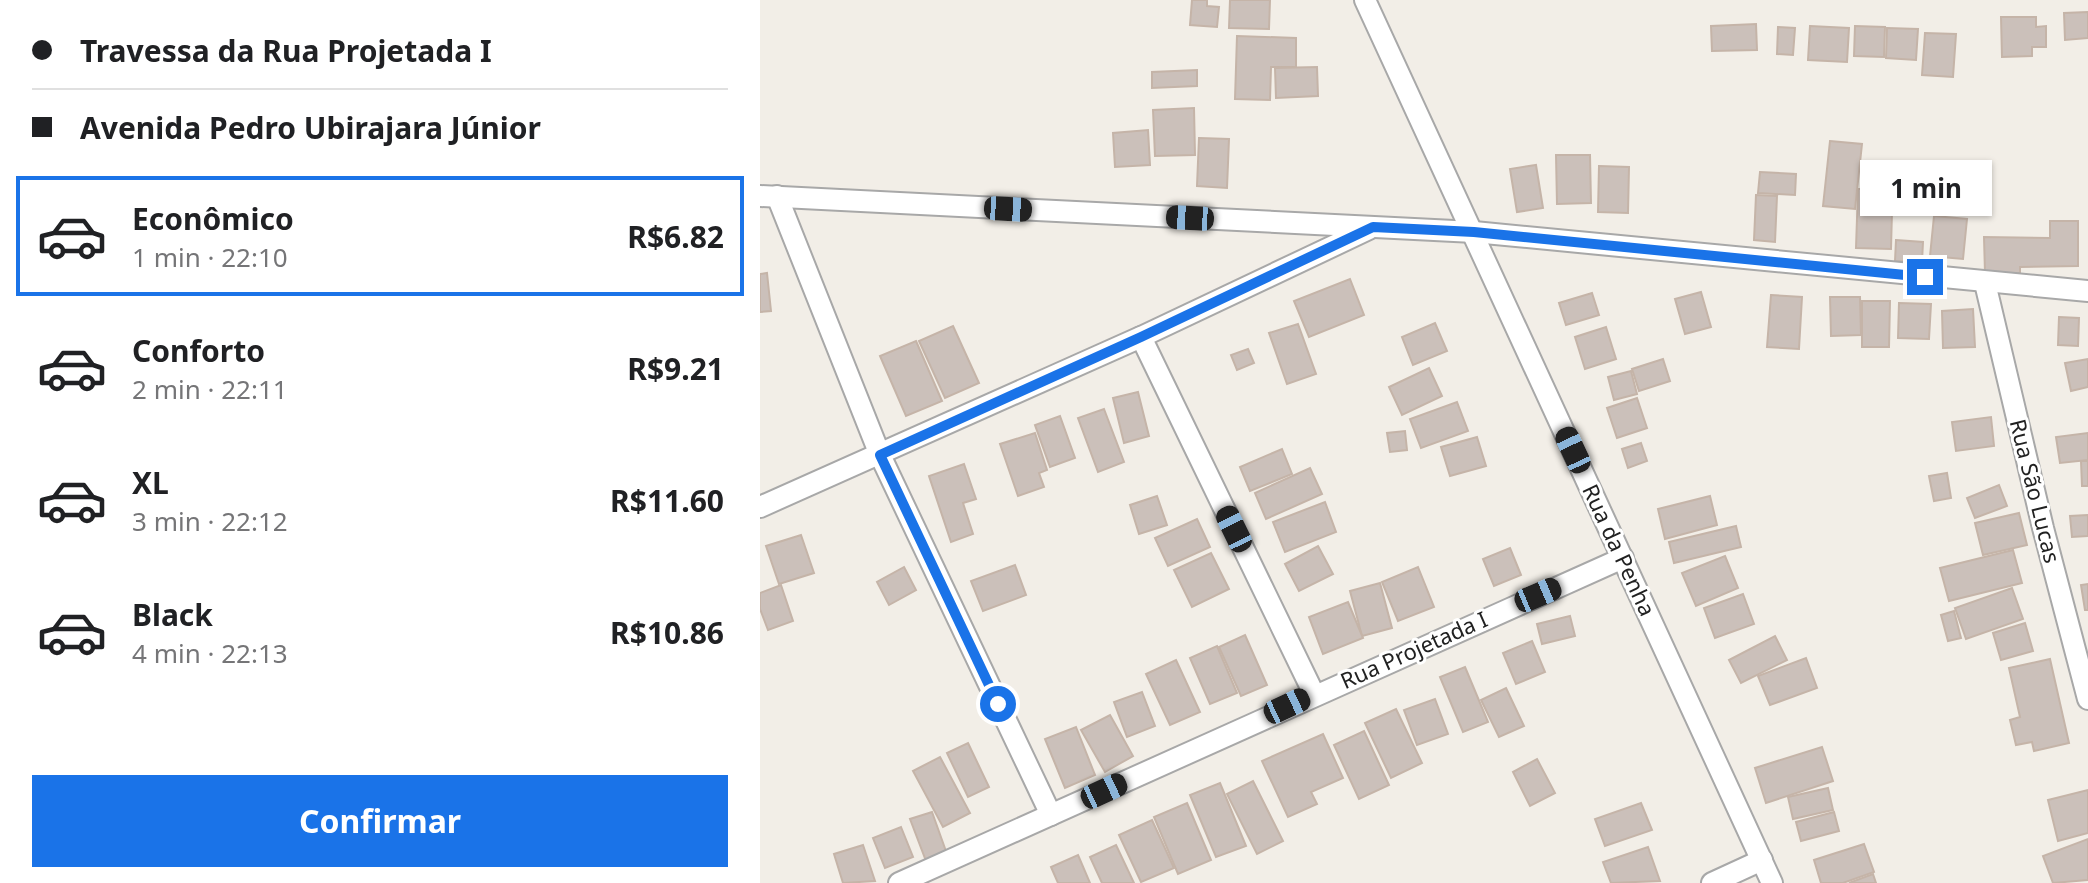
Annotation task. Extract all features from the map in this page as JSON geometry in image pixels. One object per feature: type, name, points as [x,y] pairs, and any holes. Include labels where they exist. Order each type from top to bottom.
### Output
[{"type":"street","name":"Rua da Penha","points":[[1365,0],[1772,883]]},
{"type":"street","points":[[1051,815],[880,455],[768,196],[1474,232],[2088,291]]},
{"type":"street","points":[[760,507],[1141,337],[1373,227]]},
{"type":"street","name":"Rua São Lucas","points":[[1985,283],[2043,528],[2088,699]]},
{"type":"street","points":[[1141,337],[1314,694]]},
{"type":"street","name":"Rua Projetada I","points":[[899,883],[1314,694],[1623,558]]},
{"type":"street","points":[[1712,883],[1762,860]]},
{"type":"building","points":[[1192,0],[1207,0],[1207,6],[1219,7],[1217,27],[1190,25]]},
{"type":"building","points":[[1230,0],[1270,0],[1269,29],[1229,28]]},
{"type":"building","points":[[2088,12],[2088,38],[2065,40],[2064,13]]},
{"type":"building","points":[[2001,17],[2036,17],[2036,27],[2046,26],[2046,47],[2032,47],[2032,56],[2002,57]]},
{"type":"building","points":[[1756,24],[1757,50],[1712,51],[1711,26]]},
{"type":"building","points":[[1810,26],[1849,28],[1847,62],[1808,60]]},
{"type":"building","points":[[1855,26],[1885,27],[1884,57],[1854,56]]},
{"type":"building","points":[[1778,27],[1795,28],[1793,55],[1777,54]]},
{"type":"building","points":[[1887,28],[1918,29],[1916,60],[1886,58]]},
{"type":"building","points":[[1925,33],[1956,34],[1953,77],[1922,75]]},
{"type":"building","points":[[1237,36],[1296,38],[1296,67],[1271,67],[1270,100],[1235,99]]},
{"type":"building","points":[[1317,67],[1318,96],[1276,98],[1275,68]]},
{"type":"building","points":[[1197,70],[1197,86],[1152,88],[1152,72]]},
{"type":"building","points":[[1194,108],[1195,155],[1155,156],[1153,110]]},
{"type":"building","points":[[1148,130],[1150,165],[1115,167],[1113,133]]},
{"type":"building","points":[[1199,138],[1229,139],[1227,188],[1197,186]]},
{"type":"building","points":[[1830,141],[1862,144],[1855,209],[1823,206]]},
{"type":"building","points":[[1556,155],[1590,155],[1591,203],[1557,204]]},
{"type":"building","points":[[1536,165],[1543,208],[1517,212],[1510,169]]},
{"type":"building","points":[[1599,166],[1629,167],[1628,213],[1598,212]]},
{"type":"building","points":[[1760,172],[1796,174],[1795,195],[1758,193]]},
{"type":"building","points":[[1875,174],[1893,174],[1891,249],[1856,248],[1858,189],[1874,189]]},
{"type":"building","points":[[1756,195],[1777,196],[1775,242],[1754,240]]},
{"type":"building","points":[[1934,216],[1967,219],[1963,259],[1930,256]]},
{"type":"building","points":[[2050,221],[2078,221],[2078,266],[2020,267],[2020,273],[1985,273],[1984,237],[2050,238]]},
{"type":"building","points":[[1896,240],[1923,242],[1922,262],[1895,261]]},
{"type":"building","points":[[767,273],[771,311],[760,312],[760,274]]},
{"type":"building","points":[[1350,279],[1364,315],[1309,337],[1294,301]]},
{"type":"building","points":[[1701,292],[1711,327],[1685,334],[1675,299]]},
{"type":"building","points":[[1592,293],[1599,315],[1566,325],[1559,303]]},
{"type":"building","points":[[1771,295],[1802,297],[1799,349],[1767,347]]},
{"type":"building","points":[[1830,297],[1860,297],[1861,335],[1831,336]]},
{"type":"building","points":[[1862,301],[1890,301],[1889,347],[1862,347]]},
{"type":"building","points":[[1899,303],[1931,304],[1929,339],[1898,338]]},
{"type":"building","points":[[1973,309],[1975,347],[1943,348],[1942,311]]},
{"type":"building","points":[[2059,317],[2079,318],[2078,346],[2058,345]]},
{"type":"building","points":[[1435,323],[1447,351],[1413,365],[1402,337]]},
{"type":"building","points":[[1298,324],[1316,374],[1287,384],[1269,333]]},
{"type":"building","points":[[953,326],[979,383],[945,398],[919,341]]},
{"type":"building","points":[[1606,327],[1616,359],[1585,369],[1575,337]]},
{"type":"building","points":[[916,341],[942,401],[906,416],[880,356]]},
{"type":"building","points":[[1248,349],[1254,363],[1237,370],[1231,355]]},
{"type":"building","points":[[1663,359],[1670,381],[1639,391],[1632,369]]},
{"type":"building","points":[[2088,359],[2088,387],[2071,391],[2065,363]]},
{"type":"building","points":[[1429,368],[1442,396],[1402,415],[1389,387]]},
{"type":"building","points":[[1631,371],[1637,394],[1614,400],[1608,377]]},
{"type":"building","points":[[1138,392],[1149,436],[1124,443],[1113,398]]},
{"type":"building","points":[[1637,398],[1647,428],[1617,438],[1607,408]]},
{"type":"building","points":[[1457,402],[1468,431],[1421,448],[1410,419]]},
{"type":"building","points":[[1104,409],[1124,462],[1098,472],[1078,418]]},
{"type":"building","points":[[1060,416],[1075,458],[1050,467],[1035,425]]},
{"type":"building","points":[[1991,417],[1994,446],[1956,451],[1952,422]]},
{"type":"building","points":[[1405,431],[1407,450],[1390,452],[1387,433]]},
{"type":"building","points":[[1035,433],[1047,470],[1039,473],[1044,487],[1018,496],[1000,444]]},
{"type":"building","points":[[2088,433],[2088,460],[2060,463],[2056,437]]},
{"type":"building","points":[[1477,437],[1486,466],[1450,476],[1441,447]]},
{"type":"building","points":[[1641,443],[1647,461],[1628,468],[1622,449]]},
{"type":"building","points":[[1282,449],[1292,474],[1250,491],[1240,467]]},
{"type":"building","points":[[2081,461],[2088,461],[2088,486],[2082,486]]},
{"type":"building","points":[[964,464],[976,499],[963,503],[973,534],[951,542],[929,476]]},
{"type":"building","points":[[1310,468],[1322,494],[1266,519],[1255,493]]},
{"type":"building","points":[[1947,473],[1951,498],[1934,501],[1929,476]]},
{"type":"building","points":[[1999,485],[2007,506],[1975,518],[1967,498]]},
{"type":"building","points":[[1157,496],[1167,525],[1139,534],[1130,505]]},
{"type":"building","points":[[1710,496],[1717,525],[1665,539],[1658,509]]},
{"type":"building","points":[[1325,502],[1336,532],[1285,552],[1273,522]]},
{"type":"building","points":[[2019,513],[2027,545],[1983,555],[1975,523]]},
{"type":"building","points":[[2088,515],[2088,536],[2072,537],[2070,516]]},
{"type":"building","points":[[1197,519],[1210,547],[1168,566],[1155,538]]},
{"type":"building","points":[[1736,526],[1741,547],[1674,563],[1669,542]]},
{"type":"building","points":[[801,535],[814,573],[779,584],[766,546]]},
{"type":"building","points":[[1318,546],[1333,574],[1299,591],[1285,564]]},
{"type":"building","points":[[1510,548],[1521,575],[1494,586],[1483,559]]},
{"type":"building","points":[[2013,550],[2022,583],[1949,601],[1940,568]]},
{"type":"building","points":[[1211,553],[1229,589],[1192,607],[1174,570]]},
{"type":"building","points":[[1725,556],[1738,588],[1696,606],[1682,573]]},
{"type":"building","points":[[1015,565],[1026,595],[983,611],[971,581]]},
{"type":"building","points":[[904,567],[916,590],[889,605],[877,582]]},
{"type":"building","points":[[1418,567],[1434,607],[1398,621],[1382,582]]},
{"type":"building","points":[[1380,583],[1392,628],[1362,636],[1350,591]]},
{"type":"building","points":[[2088,584],[2088,610],[2085,610],[2081,585]]},
{"type":"building","points":[[781,585],[793,621],[768,630],[760,609],[760,593]]},
{"type":"building","points":[[2012,588],[2023,619],[1966,639],[1955,608]]},
{"type":"building","points":[[1743,594],[1754,624],[1715,638],[1704,608]]},
{"type":"building","points":[[1348,602],[1363,638],[1323,654],[1309,617]]},
{"type":"building","points":[[1954,611],[1961,638],[1948,641],[1941,615]]},
{"type":"building","points":[[1570,616],[1575,636],[1542,644],[1537,624]]},
{"type":"building","points":[[2025,623],[2033,651],[2001,660],[1993,633]]},
{"type":"building","points":[[1245,635],[1267,685],[1241,696],[1219,647]]},
{"type":"building","points":[[1775,636],[1787,660],[1741,683],[1729,660]]},
{"type":"building","points":[[1532,641],[1545,672],[1516,684],[1503,653]]},
{"type":"building","points":[[1217,646],[1237,693],[1210,704],[1190,658]]},
{"type":"building","points":[[1806,658],[1817,688],[1770,705],[1758,676]]},
{"type":"building","points":[[2050,659],[2069,743],[2034,751],[2032,742],[2016,745],[2010,720],[2020,717],[2009,668]]},
{"type":"building","points":[[1176,660],[1200,712],[1170,725],[1146,674]]},
{"type":"building","points":[[1465,667],[1488,722],[1463,732],[1440,677]]},
{"type":"building","points":[[1506,688],[1524,726],[1499,737],[1481,700]]},
{"type":"building","points":[[1142,692],[1155,726],[1127,737],[1114,702]]},
{"type":"building","points":[[1435,699],[1448,734],[1417,745],[1404,710]]},
{"type":"building","points":[[1396,709],[1422,763],[1391,778],[1365,723]]},
{"type":"building","points":[[1110,715],[1133,756],[1105,772],[1081,730]]},
{"type":"building","points":[[1076,727],[1095,775],[1065,788],[1045,739]]},
{"type":"building","points":[[1364,731],[1389,785],[1359,799],[1334,745]]},
{"type":"building","points":[[1323,734],[1343,778],[1311,792],[1317,804],[1288,817],[1262,761]]},
{"type":"building","points":[[968,743],[989,787],[968,797],[947,753]]},
{"type":"building","points":[[1822,747],[1833,781],[1766,803],[1755,768]]},
{"type":"building","points":[[940,757],[970,813],[943,827],[913,771]]},
{"type":"building","points":[[1537,759],[1555,793],[1530,806],[1513,772]]},
{"type":"building","points":[[1253,781],[1283,841],[1257,854],[1227,794]]},
{"type":"building","points":[[1220,783],[1246,846],[1216,857],[1190,795]]},
{"type":"building","points":[[1828,788],[1833,810],[1793,819],[1788,797]]},
{"type":"building","points":[[2088,790],[2088,833],[2058,841],[2048,800]]},
{"type":"building","points":[[1187,803],[1211,860],[1178,874],[1154,817]]},
{"type":"building","points":[[1641,803],[1652,830],[1605,846],[1595,819]]},
{"type":"building","points":[[932,812],[947,854],[926,861],[910,819]]},
{"type":"building","points":[[1834,812],[1839,831],[1801,841],[1796,822]]},
{"type":"building","points":[[1152,820],[1174,868],[1141,882],[1119,835]]},
{"type":"building","points":[[901,827],[913,857],[885,868],[873,838]]},
{"type":"building","points":[[2088,839],[2088,880],[2053,883],[2043,856]]},
{"type":"building","points":[[1864,844],[1874,872],[1843,883],[1821,883],[1814,860]]},
{"type":"building","points":[[863,845],[875,881],[843,883],[834,854]]},
{"type":"building","points":[[1116,845],[1134,883],[1102,883],[1090,857]]},
{"type":"building","points":[[1648,847],[1660,881],[1611,883],[1603,862]]},
{"type":"building","points":[[1078,855],[1090,883],[1058,883],[1051,867]]},
{"type":"building","points":[[1873,874],[1876,883],[1849,883]]},
{"type":"route","points":[[998,704],[880,455],[1141,337],[1373,227],[1474,232],[1925,277]]}]
